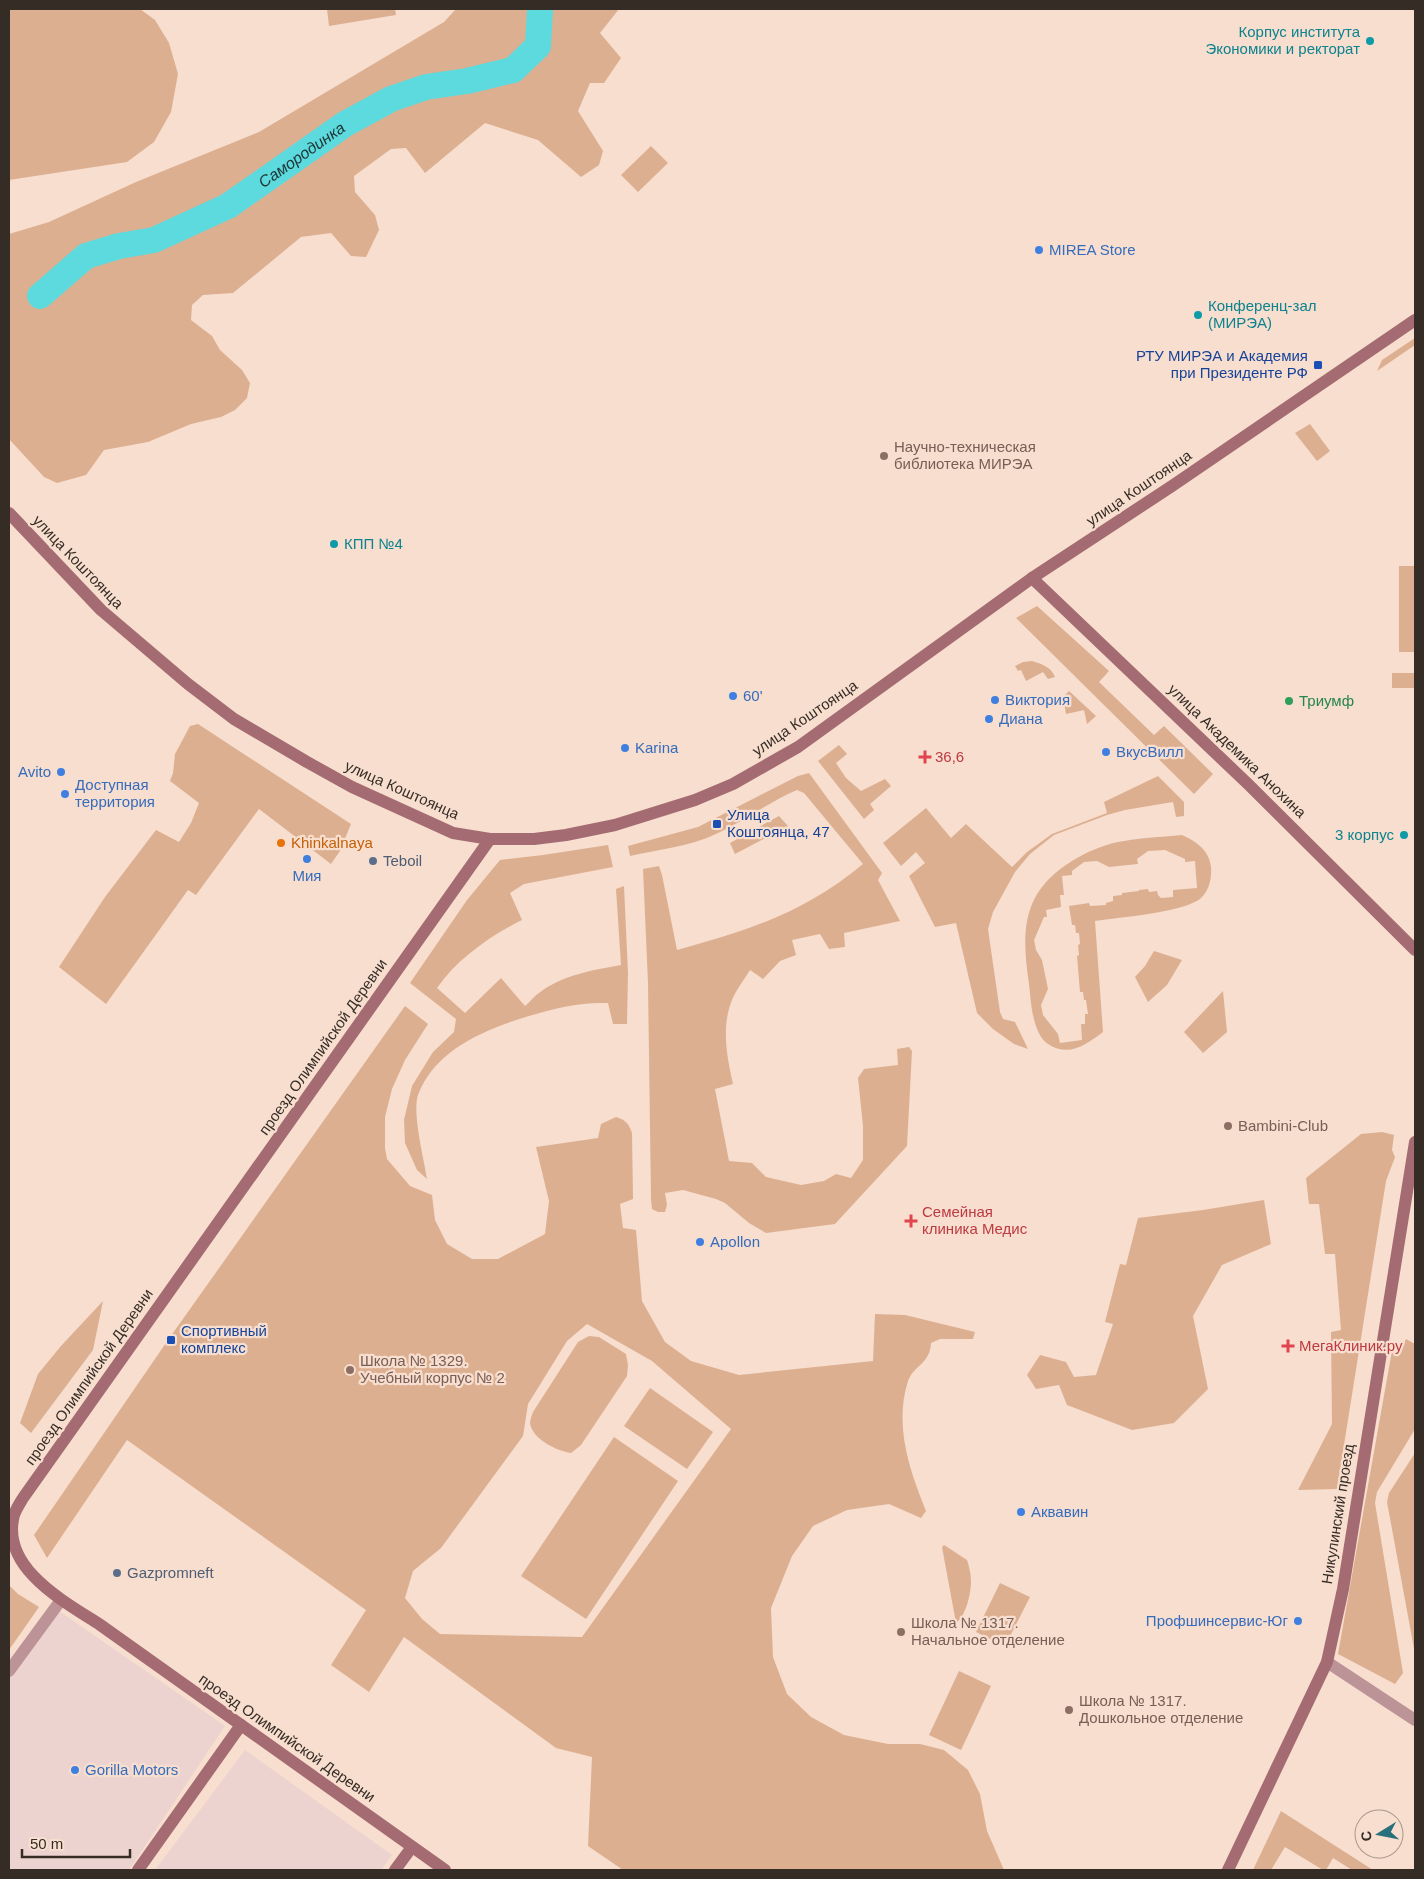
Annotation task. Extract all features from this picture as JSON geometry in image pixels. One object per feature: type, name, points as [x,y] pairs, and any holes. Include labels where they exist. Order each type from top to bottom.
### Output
[{"type":"street","name":"улица Коштоянца","points":[[9,514],[100,610],[188,684],[234,719],[352,787],[453,833],[490,839],[551,836],[615,825],[670,809],[734,784],[798,747],[1032,578],[1415,320]]},
{"type":"street","name":"улица Академика Анохина","points":[[1032,578],[1233,769],[1415,950]]},
{"type":"street","name":"проезд Олимпийской Деревни","points":[[445,1870],[31,1577],[15,1554],[11,1541],[11,1528],[14,1515],[23,1498],[490,839]]},
{"type":"street","name":"Никулинский проезд","points":[[1228,1870],[1327,1662],[1342,1589],[1415,1142]]},
{"type":"street","points":[[9,1671],[61,1600]]},
{"type":"street","points":[[1327,1662],[1415,1720]]},
{"type":"street","points":[[138,1870],[241,1725]]},
{"type":"street","points":[[395,1870],[412,1847]]},
{"type":"shaded area","points":[[9,9],[140,9],[155,20],[169,43],[178,74],[171,112],[154,142],[127,162],[9,180]]},
{"type":"shaded area","points":[[327,9],[395,9],[396,15],[329,26]]},
{"type":"shaded area","points":[[456,9],[619,9],[600,33],[621,58],[604,83],[590,83],[578,111],[603,151],[599,165],[581,177],[538,140],[485,123],[425,173],[406,148],[391,149],[354,176],[355,192],[375,215],[379,230],[366,257],[351,256],[331,233],[301,237],[233,293],[203,295],[192,305],[191,320],[212,336],[220,350],[242,370],[250,383],[247,398],[235,410],[221,417],[191,424],[148,442],[104,450],[86,475],[57,483],[44,477],[9,439],[9,234],[49,222],[136,182],[259,132],[444,22]]},
{"type":"shaded area","points":[[651,146],[668,163],[638,192],[621,175]]},
{"type":"shaded area","points":[[1415,338],[1415,345],[1377,371],[1382,360]]},
{"type":"shaded area","points":[[1310,424],[1330,451],[1317,461],[1295,433]]},
{"type":"shaded area","points":[[1399,566],[1415,566],[1415,652],[1399,652]]},
{"type":"shaded area","points":[[1037,606],[1109,671],[1099,682],[1154,735],[1164,726],[1213,774],[1194,794],[1016,618]]},
{"type":"shaded area","points":[[1032,661],[1049,668],[1055,677],[1048,679],[1043,672],[1026,681],[1021,670],[1018,671],[1015,666],[1023,662]]},
{"type":"shaded area","points":[[1392,673],[1415,673],[1415,688],[1392,688]]},
{"type":"shaded area","points":[[1069,691],[1096,716],[1087,724],[1084,710],[1066,714],[1063,697]]},
{"type":"shaded area","points":[[198,724],[351,824],[340,851],[331,864],[259,809],[196,895],[188,890],[106,1004],[59,967],[105,897],[156,830],[179,842],[191,823],[199,803],[170,781],[175,754],[190,726]]},
{"type":"shaded area","points":[[839,745],[847,754],[836,763],[846,778],[861,791],[885,779],[891,786],[870,804],[874,810],[864,819],[818,761]]},
{"type":"shaded area","points":[[809,773],[882,873],[878,880],[900,921],[844,933],[845,947],[829,949],[820,934],[792,940],[796,955],[780,961],[763,979],[750,970],[734,996],[727,1021],[727,1053],[733,1084],[715,1089],[729,1161],[752,1163],[766,1177],[801,1185],[824,1181],[836,1174],[851,1178],[863,1160],[863,1126],[858,1078],[864,1069],[898,1065],[897,1049],[909,1047],[912,1051],[907,1146],[835,1224],[766,1233],[749,1223],[725,1203],[683,1190],[665,1193],[667,1205],[665,1212],[658,1212],[652,1209],[651,1200],[648,983],[643,869],[659,866],[677,950],[728,935],[775,918],[820,895],[842,881],[863,864],[804,793],[797,790],[726,829],[696,842],[630,856],[628,846],[698,827],[798,776]]},
{"type":"shaded area","points":[[1158,776],[1184,802],[1184,816],[1176,817],[1173,802],[1125,810],[1054,835],[1030,854],[1015,872],[993,912],[988,929],[1000,1012],[1003,1019],[1015,1022],[1028,1049],[1014,1044],[993,1029],[977,1013],[956,923],[935,927],[909,876],[925,863],[916,852],[901,866],[883,843],[926,808],[951,838],[966,824],[1012,867],[1027,852],[1052,834],[1107,813],[1104,802]]},
{"type":"shaded area","points":[[779,816],[788,826],[735,854],[730,843]]},
{"type":"shaded area","points":[[1182,835],[1201,847],[1208,856],[1211,876],[1206,893],[1191,904],[1179,908],[1095,921],[1103,1032],[1084,1045],[1070,1050],[1063,1050],[1048,1044],[1035,1025],[1026,964],[1026,930],[1034,899],[1055,873],[1088,852],[1118,842]],"holes":[[[1165,850],[1185,859],[1185,862],[1195,861],[1197,888],[1173,890],[1173,897],[1161,898],[1157,891],[1139,890],[1113,896],[1113,901],[1106,903],[1106,905],[1090,906],[1089,903],[1069,906],[1072,925],[1075,925],[1076,933],[1079,933],[1080,944],[1078,945],[1079,955],[1077,956],[1080,992],[1083,992],[1084,1000],[1086,1000],[1088,1014],[1085,1014],[1085,1024],[1081,1024],[1082,1040],[1060,1043],[1058,1034],[1043,1015],[1041,1005],[1048,989],[1042,960],[1036,950],[1034,940],[1044,917],[1047,917],[1046,910],[1061,907],[1060,895],[1064,895],[1062,876],[1072,875],[1072,871],[1084,862],[1097,861],[1109,867],[1138,864],[1137,859],[1148,851]]]},
{"type":"shaded area","points":[[608,845],[613,867],[524,884],[510,893],[522,920],[498,933],[475,949],[454,967],[437,988],[465,1013],[501,978],[525,1006],[537,994],[558,982],[578,974],[621,965],[616,889],[624,886],[628,973],[627,1024],[613,1024],[608,1003],[568,1006],[496,1027],[449,1053],[436,1065],[418,1095],[417,1124],[427,1179],[417,1170],[405,1143],[404,1120],[412,1086],[433,1052],[454,1032],[456,1019],[410,983],[467,900],[500,860]]},
{"type":"shaded area","points":[[1154,951],[1182,960],[1167,985],[1148,1002],[1135,977],[1145,966]]},
{"type":"shaded area","points":[[1223,991],[1227,1032],[1203,1053],[1184,1032]]},
{"type":"shaded area","points":[[405,1006],[428,1024],[405,1060],[392,1089],[385,1117],[387,1159],[410,1186],[432,1195],[435,1220],[447,1244],[472,1259],[498,1259],[545,1234],[549,1201],[536,1147],[598,1138],[601,1124],[616,1117],[627,1123],[632,1133],[633,1199],[620,1204],[623,1228],[636,1230],[642,1301],[665,1342],[691,1361],[739,1375],[873,1361],[875,1314],[905,1315],[975,1332],[973,1339],[940,1339],[931,1343],[928,1356],[914,1371],[908,1381],[904,1397],[903,1414],[905,1447],[926,1511],[921,1518],[889,1504],[847,1510],[813,1526],[792,1556],[771,1608],[773,1657],[787,1694],[811,1717],[844,1735],[888,1744],[920,1744],[944,1750],[968,1770],[980,1794],[987,1831],[1004,1870],[623,1870],[588,1846],[592,1757],[556,1748],[404,1637],[369,1692],[331,1665],[366,1610],[127,1440],[47,1558],[34,1535],[168,1340]],"holes":[[[587,1324],[652,1361],[731,1429],[582,1637],[440,1634],[422,1619],[405,1598],[413,1571],[441,1548],[523,1436],[528,1404],[567,1341]]]},
{"type":"shaded area","points":[[1382,1132],[1394,1135],[1392,1150],[1395,1157],[1386,1181],[1337,1489],[1298,1490],[1332,1424],[1331,1332],[1341,1330],[1335,1254],[1325,1254],[1319,1204],[1309,1204],[1306,1178],[1361,1134]]},
{"type":"shaded area","points":[[1264,1200],[1271,1244],[1222,1265],[1193,1316],[1208,1389],[1174,1423],[1132,1430],[1067,1405],[1059,1385],[1036,1389],[1027,1375],[1040,1355],[1066,1362],[1074,1377],[1096,1375],[1113,1324],[1105,1322],[1120,1264],[1126,1265],[1138,1218]]},
{"type":"shaded area","points":[[103,1301],[93,1350],[31,1433],[20,1423],[38,1374]]},
{"type":"shaded area","points":[[589,1336],[599,1337],[626,1354],[627,1376],[581,1445],[571,1453],[552,1447],[540,1439],[532,1429],[530,1422],[533,1412],[578,1342]]},
{"type":"shaded area","points":[[1406,1339],[1415,1344],[1415,1429],[1377,1492],[1375,1503],[1403,1673],[1395,1684],[1338,1654],[1393,1345],[1403,1346]]},
{"type":"shaded area","points":[[650,1388],[713,1432],[687,1469],[624,1426]]},
{"type":"shaded area","points":[[614,1437],[678,1481],[586,1619],[521,1576]]},
{"type":"shaded area","points":[[1415,1453],[1415,1654],[1387,1502],[1389,1493]]},
{"type":"shaded area","points":[[944,1545],[967,1560],[971,1578],[967,1604],[963,1615],[956,1623],[942,1547]]},
{"type":"shaded area","points":[[1000,1583],[1030,1597],[1005,1646],[976,1632]]},
{"type":"shaded area","points":[[9,1585],[18,1594],[39,1607],[9,1650]]},
{"type":"shaded area","points":[[59,1611],[225,1726],[129,1870],[9,1870],[9,1679]]},
{"type":"shaded area","points":[[959,1671],[991,1686],[961,1750],[929,1735]]},
{"type":"shaded area","points":[[245,1750],[392,1855],[381,1870],[155,1870]]},
{"type":"shaded area","points":[[1281,1811],[1373,1870],[1352,1870],[1333,1858],[1326,1870],[1323,1870],[1285,1847],[1271,1870],[1253,1870]]},
{"type":"waterway","name":"Самородинка","points":[[40,296],[86,256],[119,246],[154,240],[228,206],[345,124],[391,99],[426,87],[467,81],[513,70],[538,46],[540,9]]},
{"type":"place","name":"Корпус института Экономики и ректорат","points":[[1370,41]]},
{"type":"place","name":"MIREA Store","points":[[1039,250]]},
{"type":"place","name":"Конференц-зал (МИРЭА)","points":[[1198,315]]},
{"type":"place","name":"РТУ МИРЭА и Академия при Президенте РФ","points":[[1318,365]]},
{"type":"place","name":"Научно-техническая библиотека МИРЭА","points":[[884,456]]},
{"type":"place","name":"КПП №4","points":[[334,544]]},
{"type":"place","name":"60'","points":[[733,696]]},
{"type":"place","name":"Виктория","points":[[995,700]]},
{"type":"place","name":"Триумф","points":[[1289,701]]},
{"type":"place","name":"Диана","points":[[989,719]]},
{"type":"place","name":"Karina","points":[[625,748]]},
{"type":"place","name":"ВкусВилл","points":[[1106,752]]},
{"type":"place","name":"36,6","points":[[925,757]]},
{"type":"place","name":"Avito","points":[[61,772]]},
{"type":"place","name":"Доступная территория","points":[[65,794]]},
{"type":"place","name":"Улица Коштоянца, 47","points":[[717,824]]},
{"type":"place","name":"3 корпус","points":[[1404,835]]},
{"type":"place","name":"Khinkalnaya","points":[[281,843]]},
{"type":"place","name":"Мия","points":[[307,859]]},
{"type":"place","name":"Teboil","points":[[373,861]]},
{"type":"place","name":"Bambini-Club","points":[[1228,1126]]},
{"type":"place","name":"Семейная клиника Медис","points":[[911,1221]]},
{"type":"place","name":"Apollon","points":[[700,1242]]},
{"type":"place","name":"Спортивный комплекс","points":[[171,1340]]},
{"type":"place","name":"МегаКлиник.ру","points":[[1288,1346]]},
{"type":"place","name":"Школа № 1329. Учебный корпус № 2","points":[[350,1370]]},
{"type":"place","name":"Аквавин","points":[[1021,1512]]},
{"type":"place","name":"Gazpromneft","points":[[117,1573]]},
{"type":"place","name":"Профшинсервис-Юг","points":[[1298,1621]]},
{"type":"place","name":"Школа № 1317. Начальное отделение","points":[[901,1632]]},
{"type":"place","name":"Школа № 1317. Дошкольное отделение","points":[[1069,1710]]},
{"type":"place","name":"Gorilla Motors","points":[[75,1770]]}]
